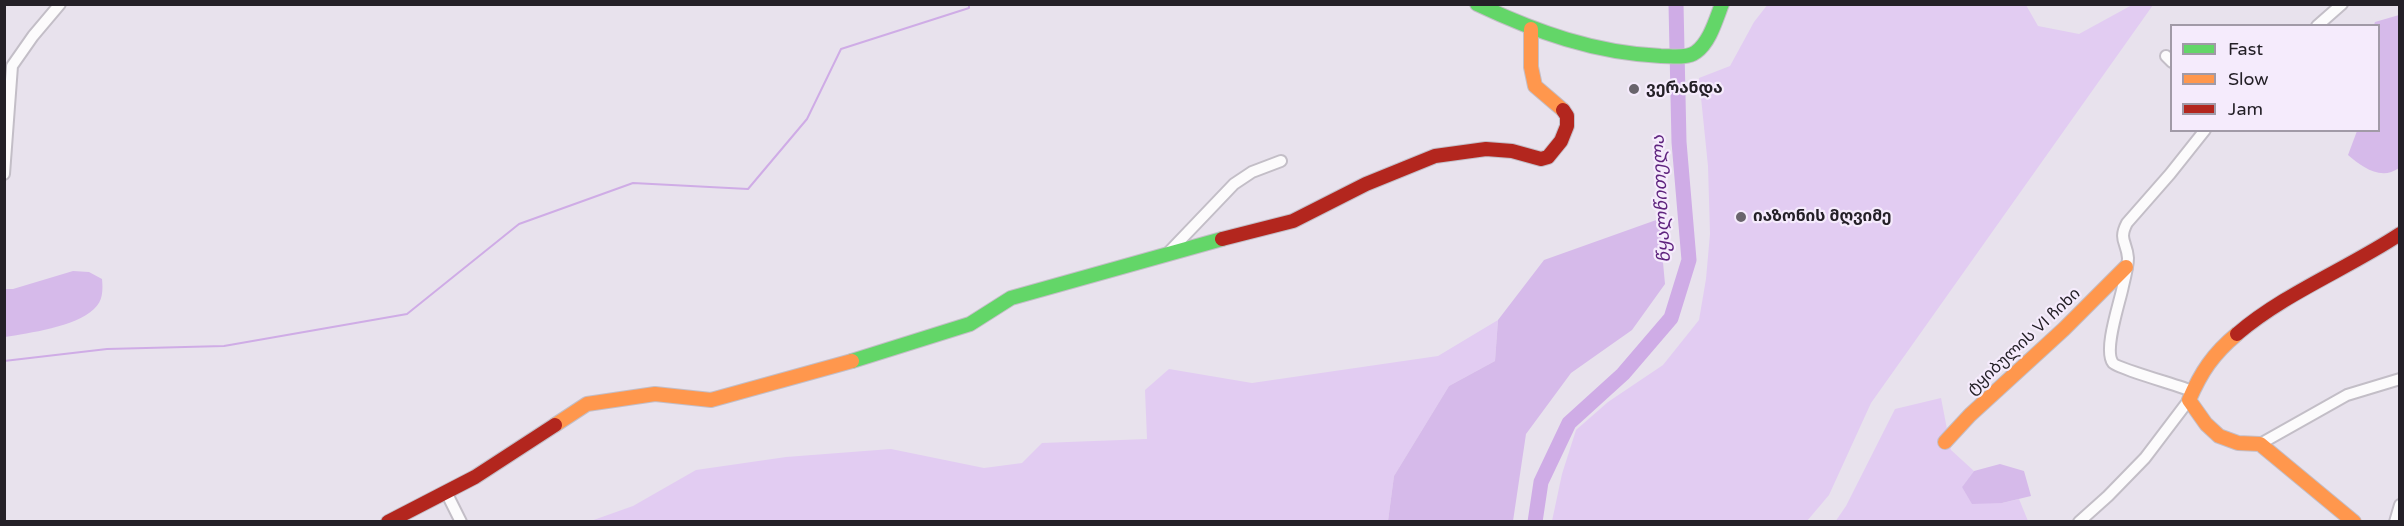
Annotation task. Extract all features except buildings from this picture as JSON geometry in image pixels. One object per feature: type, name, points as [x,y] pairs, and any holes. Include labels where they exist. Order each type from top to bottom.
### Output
[{"type":"street","points":[[4,174],[8,92],[12,66],[60,4]]},
{"type":"street","points":[[1477,4],[1531,29],[1595,49],[1624,55],[1645,56],[1689,56],[1702,47],[1722,4]]},
{"type":"street","points":[[2319,24],[2342,4]]},
{"type":"street","points":[[388,522],[475,477],[587,404],[655,394],[711,400],[844,364],[970,324],[1011,298],[1169,252],[1293,221],[1366,184],[1435,156],[1452,152],[1499,149],[1534,158],[1548,157],[1561,141],[1567,126],[1567,116],[1536,86],[1531,67],[1531,29]]},
{"type":"street","points":[[2203,132],[2127,223],[2123,231],[2122,241],[2128,258],[2113,327],[2110,355],[2112,362],[2119,368],[2162,380],[2191,395],[2205,424],[2219,436],[2238,443],[2260,444],[2347,395],[2400,379]]},
{"type":"street","points":[[1169,252],[1234,184],[1252,172],[1281,161]]},
{"type":"street","points":[[2079,522],[2145,458],[2191,395],[2215,354],[2258,316],[2400,234]]},
{"type":"street","name":"ტყიბულის VI ჩიხი","points":[[1945,442],[1970,415],[2064,329],[2126,267]]},
{"type":"street","points":[[2260,444],[2354,522]]},
{"type":"street","points":[[446,492],[461,522]]},
{"type":"street","points":[[2395,522],[2400,505]]},
{"type":"shaded area","points":[[1768,4],[2026,5],[2038,26],[2079,34],[2132,5],[2153,5],[1871,403],[1829,495],[1807,521],[1552,521],[1562,474],[1576,430],[1608,402],[1663,365],[1699,320],[1710,234],[1708,166],[1699,78],[1730,66],[1754,22]]},
{"type":"shaded area","points":[[2399,15],[2399,168],[2385,173],[2372,171],[2348,155],[2357,132],[2380,132],[2380,24],[2374,24]]},
{"type":"shaded area","points":[[1659,219],[1665,284],[1632,330],[1571,373],[1526,434],[1513,521],[1388,521],[1394,476],[1449,386],[1495,361],[1498,320],[1544,260]]},
{"type":"shaded area","points":[[73,271],[89,272],[102,279],[101,299],[94,309],[64,325],[5,337],[5,289],[13,289]]},
{"type":"shaded area","points":[[1498,320],[1495,361],[1449,386],[1394,476],[1388,521],[588,522],[633,506],[696,470],[786,457],[891,449],[984,468],[1022,463],[1042,443],[1147,439],[1145,390],[1169,369],[1252,383],[1438,356]]},
{"type":"shaded area","points":[[1941,398],[1951,450],[1974,471],[1962,487],[2002,503],[2019,499],[2028,521],[1835,522],[1846,506],[1895,409]]},
{"type":"shaded area","points":[[2000,464],[2024,471],[2031,496],[2002,503],[1972,504],[1962,487],[1974,471]]},
{"type":"waterway","points":[[4,361],[107,349],[224,346],[407,314],[519,224],[633,183],[748,189],[807,119],[841,49],[969,8],[969,4]]},
{"type":"waterway","name":"წყალწითელა","points":[[1535,522],[1541,482],[1569,423],[1623,374],[1671,318],[1689,260],[1679,142],[1676,4]]},
{"type":"traffic: fast","points":[[1477,4],[1521,24],[1589,46],[1637,54],[1679,57],[1688,56],[1701,48],[1712,30],[1722,4]]},
{"type":"traffic: fast","points":[[852,361],[970,324],[1011,298],[1222,239]]},
{"type":"traffic: slow","points":[[1531,29],[1531,67],[1535,86],[1563,110]]},
{"type":"traffic: slow","points":[[1945,442],[1970,415],[2064,329],[2126,267]]},
{"type":"traffic: slow","points":[[2237,334],[2208,364],[2189,400],[2206,424],[2219,436],[2238,443],[2260,444],[2354,522]]},
{"type":"traffic: slow","points":[[555,425],[587,404],[655,394],[711,400],[852,361]]},
{"type":"traffic: jam","points":[[1222,239],[1293,221],[1366,184],[1435,156],[1486,149],[1512,151],[1541,159],[1548,157],[1561,141],[1567,126],[1567,116],[1563,110]]},
{"type":"traffic: jam","points":[[2237,334],[2275,306],[2400,234]]},
{"type":"traffic: jam","points":[[388,522],[475,477],[555,425]]},
{"type":"place","name":"ვერანდა","points":[[1634,89]]},
{"type":"place","name":"იაზონის მღვიმე","points":[[1741,217]]}]
